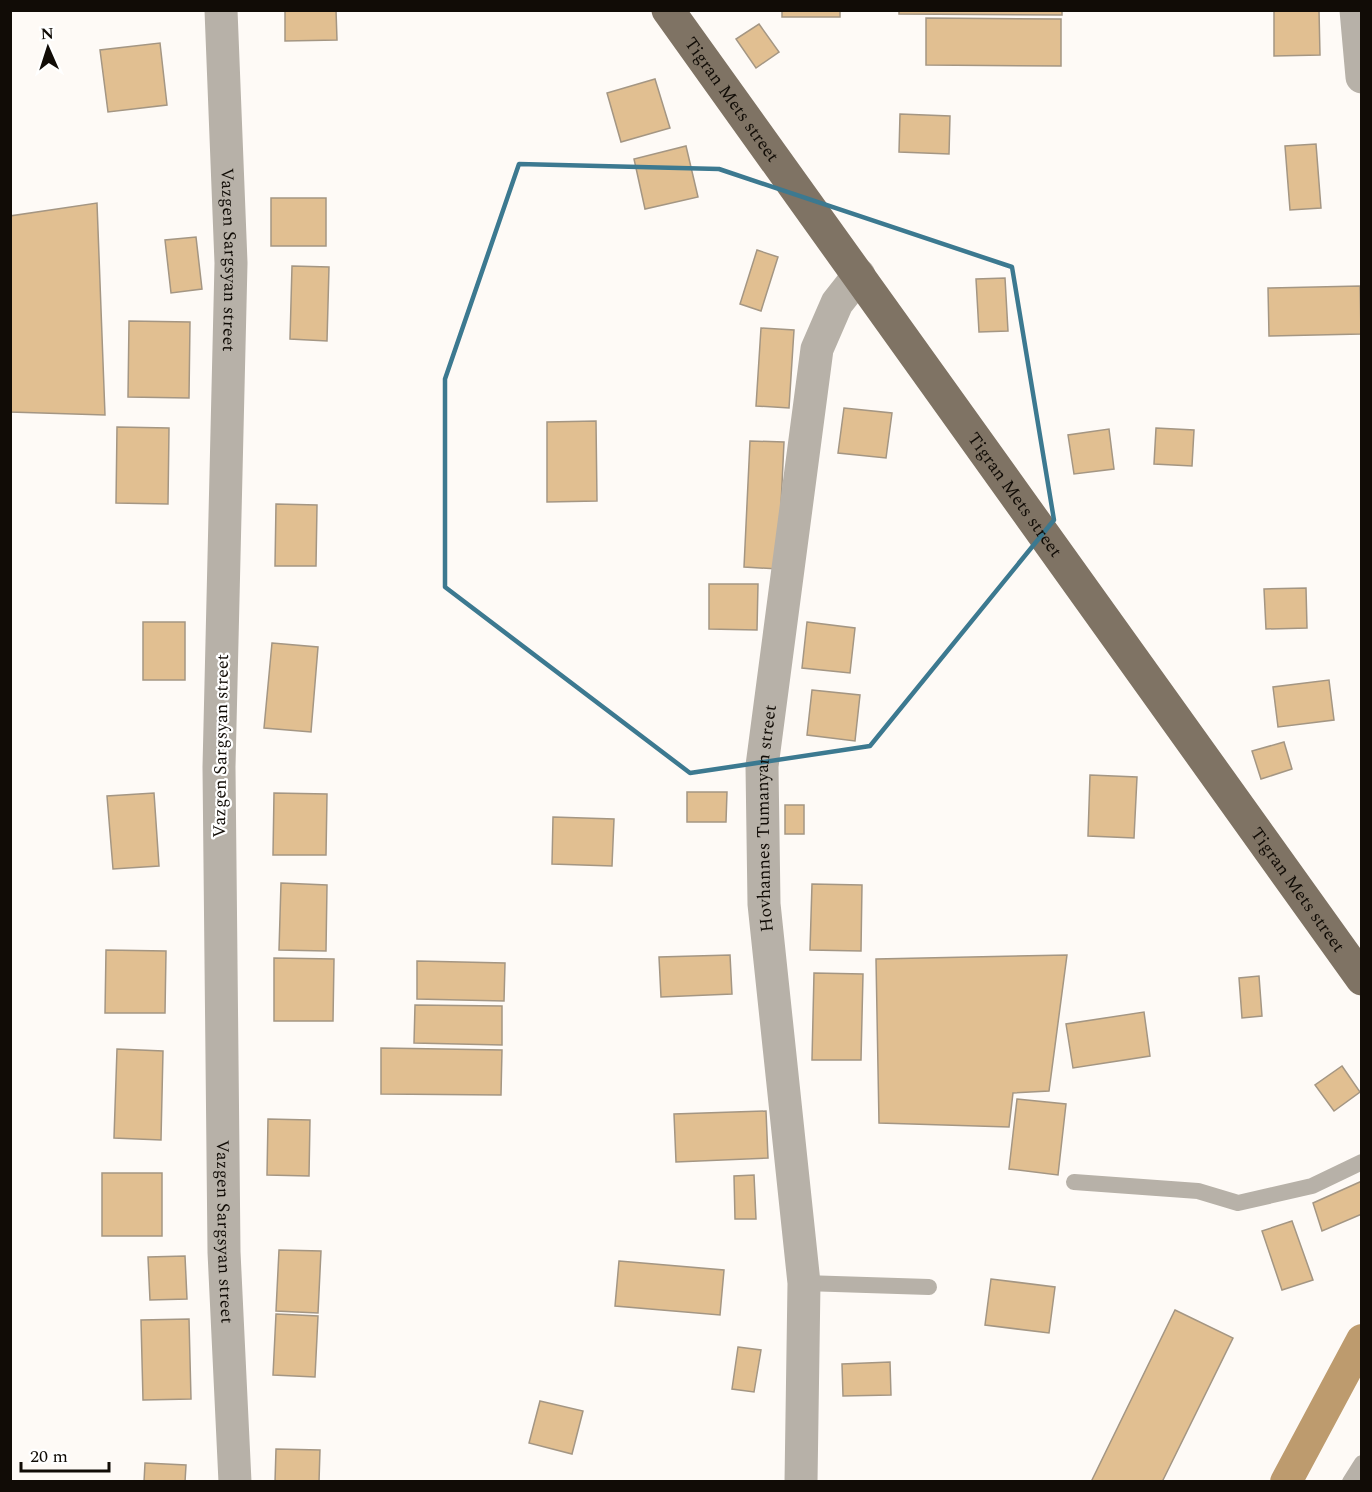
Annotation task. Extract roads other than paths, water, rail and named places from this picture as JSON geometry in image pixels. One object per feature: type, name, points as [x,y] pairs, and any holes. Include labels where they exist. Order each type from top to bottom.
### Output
[{"type":"main road","name":"Tigran Mets street","points":[[668,10],[1362,979]]},
{"type":"street","name":"Vazgen Sargsyan street","points":[[221,10],[231,262],[219,814],[224,1252],[236,1482]]},
{"type":"street","points":[[1356,10],[1362,77]]},
{"type":"street","name":"Hovhannes Tumanyan street","points":[[801,1482],[804,1283],[764,904],[762,766],[817,349],[837,303],[858,275]]},
{"type":"lane","points":[[1074,1182],[1198,1191],[1238,1203],[1312,1186],[1362,1162]]},
{"type":"lane","points":[[804,1283],[929,1287]]},
{"type":"lane","points":[[1350,1482],[1362,1463]]},
{"type":"waterway","points":[[1286,1482],[1362,1340]]}]
